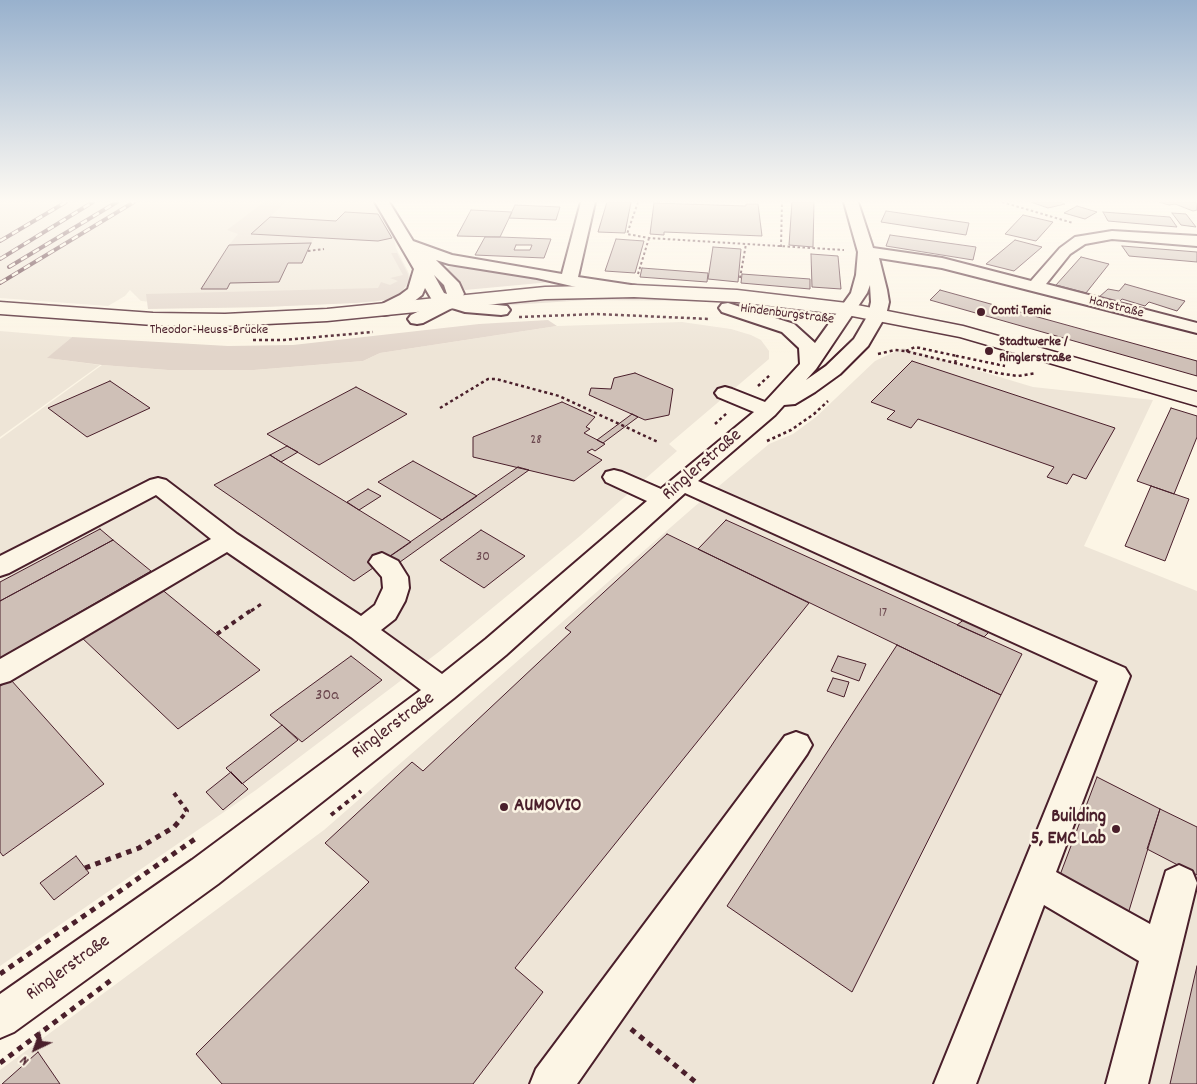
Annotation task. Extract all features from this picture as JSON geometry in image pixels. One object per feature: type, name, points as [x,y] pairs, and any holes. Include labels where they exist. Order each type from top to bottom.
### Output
[{"type":"main road","name":"Hindenburgstraße","points":[[384,310],[449,302],[635,286],[728,308]]},
{"type":"main road","name":"Hindenburgstraße","points":[[417,319],[605,304],[847,310],[873,321],[1016,356],[1070,364],[1197,399]]},
{"type":"main road","name":"Theodor-Heuss-Brücke","points":[[0,308],[130,324],[234,334],[417,319]]},
{"type":"main road","name":"Theodor-Heuss-Brücke","points":[[0,320],[130,324],[252,320],[384,310]]},
{"type":"street","name":"Hindenburgstraße","points":[[413,253],[421,270],[438,296],[465,307],[509,313]]},
{"type":"street","name":"Hindenburgstraße","points":[[417,319],[435,311],[449,302],[456,294],[454,286],[435,266],[418,253]]},
{"type":"street","name":"Hindenburgstraße","points":[[431,253],[449,259],[537,273],[572,281],[635,286]]},
{"type":"street","points":[[572,281],[570,277],[574,253]]},
{"type":"street","name":"Ringlerstraße","points":[[0,1018],[204,872],[444,690],[511,635],[768,411],[809,365],[847,310],[864,275],[866,253]]},
{"type":"street","name":"Ringlerstraße","points":[[768,411],[808,388],[833,370],[857,346],[873,321],[880,302],[874,263],[866,253]]},
{"type":"street","name":"Hanstraße","points":[[870,253],[942,263],[1197,328]]},
{"type":"street","points":[[1035,287],[1063,253]]},
{"type":"street","points":[[537,273],[558,268],[573,258]]},
{"type":"street","points":[[384,310],[406,299],[416,291],[421,270]]},
{"type":"street","points":[[728,308],[788,328],[808,346],[810,354],[809,365]]},
{"type":"street","points":[[725,393],[768,411]]},
{"type":"street","points":[[614,478],[673,492],[1116,676],[955,1084]]},
{"type":"street","points":[[0,567],[158,485],[228,540],[361,630],[444,690]]},
{"type":"street","points":[[0,673],[228,540]]},
{"type":"street","points":[[361,630],[385,612],[392,601],[396,588],[394,577],[389,567],[382,562]]},
{"type":"street","points":[[551,1084],[796,745]]},
{"type":"street","points":[[1035,880],[1161,952]]},
{"type":"street","points":[[1126,1084],[1179,883]]},
{"type":"path","points":[[635,286],[645,253]]},
{"type":"path","points":[[509,313],[597,314],[728,308],[744,253]]},
{"type":"path","points":[[905,351],[915,347],[1011,367]]},
{"type":"path","points":[[955,363],[957,356]]},
{"type":"path","points":[[1029,371],[1038,373]]},
{"type":"path","points":[[440,408],[488,379],[496,379],[558,396],[658,442]]},
{"type":"path","points":[[217,634],[264,602]]},
{"type":"path","points":[[85,868],[139,848],[174,827],[187,811],[174,793]]},
{"type":"path","points":[[607,1009],[698,1084]]},
{"type":"shaded area","points":[[0,253],[398,253],[413,281],[396,296],[374,302],[263,307],[213,308],[141,301],[130,290],[125,296],[108,306],[0,298]]},
{"type":"shaded area","points":[[391,253],[397,253],[408,274],[409,280],[402,292],[386,300],[263,307],[148,309],[146,294],[378,288],[381,282],[390,285],[398,281],[390,278],[403,275]]},
{"type":"shaded area","points":[[464,267],[551,282],[465,290],[444,269]]},
{"type":"shaded area","points":[[618,296],[702,299],[702,301],[588,300],[495,306],[473,305],[503,300]]},
{"type":"shaded area","points":[[421,311],[247,328],[201,329],[95,322],[265,324]]},
{"type":"shaded area","points":[[548,320],[557,326],[380,353],[363,361],[254,370],[168,370],[102,365],[47,358],[72,337],[228,346],[293,345],[479,324]]},
{"type":"shaded area","points":[[682,322],[731,329],[751,335],[761,340],[769,351],[769,359],[669,444],[677,451],[580,536],[440,651],[256,790],[0,966],[0,439],[102,365],[168,370],[254,370],[363,361],[380,353],[557,326]]},
{"type":"shaded area","points":[[0,331],[72,337],[48,358],[100,365],[0,437]]},
{"type":"shaded area","name":"AUMOVIO","points":[[903,348],[1033,387],[1153,400],[1084,546],[1197,591],[1197,1084],[0,1084],[0,1070],[324,830],[694,507],[769,444],[793,434],[816,417],[875,361]]},
{"type":"building","points":[[224,253],[307,253],[302,263],[288,263],[279,282],[230,283],[227,289],[201,289]]},
{"type":"building","points":[[476,253],[546,253],[544,258],[475,255]]},
{"type":"building","points":[[611,253],[641,253],[635,273],[605,271]]},
{"type":"building","points":[[712,253],[741,253],[738,282],[708,279]]},
{"type":"building","points":[[927,253],[975,253],[973,260]]},
{"type":"building","points":[[1000,253],[1035,253],[1014,271],[986,264]]},
{"type":"building","points":[[1127,253],[1197,253],[1197,262],[1129,256]]},
{"type":"building","points":[[811,254],[838,256],[841,289],[812,287]]},
{"type":"building","points":[[1081,257],[1109,264],[1086,293],[1056,285]]},
{"type":"building","points":[[642,268],[708,273],[707,282],[640,277]]},
{"type":"building","points":[[742,274],[810,279],[810,289],[741,283]]},
{"type":"building","points":[[1125,284],[1185,301],[1177,311],[1149,302],[1145,306],[1122,299],[1117,304],[1098,298],[1108,289],[1119,291]]},
{"type":"building","points":[[940,290],[1197,361],[1197,376],[930,300]]},
{"type":"building","points":[[912,361],[1115,428],[1086,479],[1073,474],[1067,484],[1047,477],[1054,467],[918,419],[911,428],[887,419],[895,411],[871,402]]},
{"type":"building","points":[[635,373],[673,389],[669,415],[645,420],[589,395],[591,388],[611,389],[614,378]]},
{"type":"building","points":[[110,381],[150,408],[87,437],[48,408]]},
{"type":"building","points":[[356,387],[407,414],[319,465],[267,434]]},
{"type":"building","points":[[562,402],[595,417],[586,427],[590,429],[584,433],[605,444],[595,451],[592,449],[587,452],[602,460],[574,481],[473,457],[473,437]]},
{"type":"building","points":[[1171,408],[1197,416],[1197,437],[1174,494],[1137,481]]},
{"type":"building","points":[[632,414],[638,417],[603,443],[597,440]]},
{"type":"building","points":[[287,446],[298,452],[281,462],[270,455]]},
{"type":"building","points":[[270,455],[411,542],[354,581],[214,485]]},
{"type":"building","points":[[413,461],[477,496],[442,520],[378,482]]},
{"type":"building","points":[[518,467],[529,470],[400,562],[390,556]]},
{"type":"building","points":[[1151,486],[1189,499],[1165,561],[1125,546]]},
{"type":"building","points":[[368,489],[381,496],[359,510],[347,502]]},
{"type":"building","points":[[726,520],[1022,654],[1001,695],[698,549]]},
{"type":"building","points":[[100,529],[113,540],[0,601],[0,582]]},
{"type":"building","points":[[481,530],[525,556],[484,588],[440,560]]},
{"type":"building","name":"AUMOVIO","points":[[667,534],[809,603],[515,968],[543,992],[473,1084],[222,1084],[196,1054],[369,882],[325,843],[412,762],[423,771],[571,632],[565,628]]},
{"type":"building","points":[[113,540],[151,571],[0,658],[0,601]]},
{"type":"building","points":[[160,588],[260,670],[178,729],[80,636]]},
{"type":"building","points":[[966,618],[990,631],[984,637],[957,625]]},
{"type":"building","points":[[897,645],[1001,695],[852,992],[727,906]]},
{"type":"building","points":[[351,656],[382,680],[302,742],[270,715]]},
{"type":"building","points":[[838,656],[866,664],[859,681],[831,671]]},
{"type":"building","points":[[833,678],[849,682],[844,697],[827,691]]},
{"type":"building","points":[[11,680],[104,784],[3,856],[0,852],[0,686]]},
{"type":"building","points":[[282,725],[298,740],[242,784],[226,768]]},
{"type":"building","points":[[231,772],[248,789],[223,810],[206,792]]},
{"type":"building","name":"Building 5, EMC Lab","points":[[1097,777],[1160,809],[1128,914],[1060,875]]},
{"type":"building","name":"Building 5, EMC Lab","points":[[1160,809],[1197,827],[1197,875],[1147,849]]},
{"type":"building","points":[[76,856],[89,873],[54,900],[40,883]]},
{"type":"building","points":[[1197,966],[1197,1084],[1170,1084]]},
{"type":"building","points":[[38,1052],[60,1084],[2,1084]]},
{"type":"railway","points":[[0,259],[10,253]]},
{"type":"railway","points":[[9,267],[33,253]]},
{"type":"railway","points":[[0,283],[50,253]]},
{"type":"place","name":"Conti Temic","points":[[981,312]]},
{"type":"place","name":"Stadtwerke / Ringlerstraße","points":[[989,351]]},
{"type":"place","name":"AUMOVIO","points":[[504,807]]},
{"type":"place","name":"Building 5, EMC Lab","points":[[1116,829]]}]
